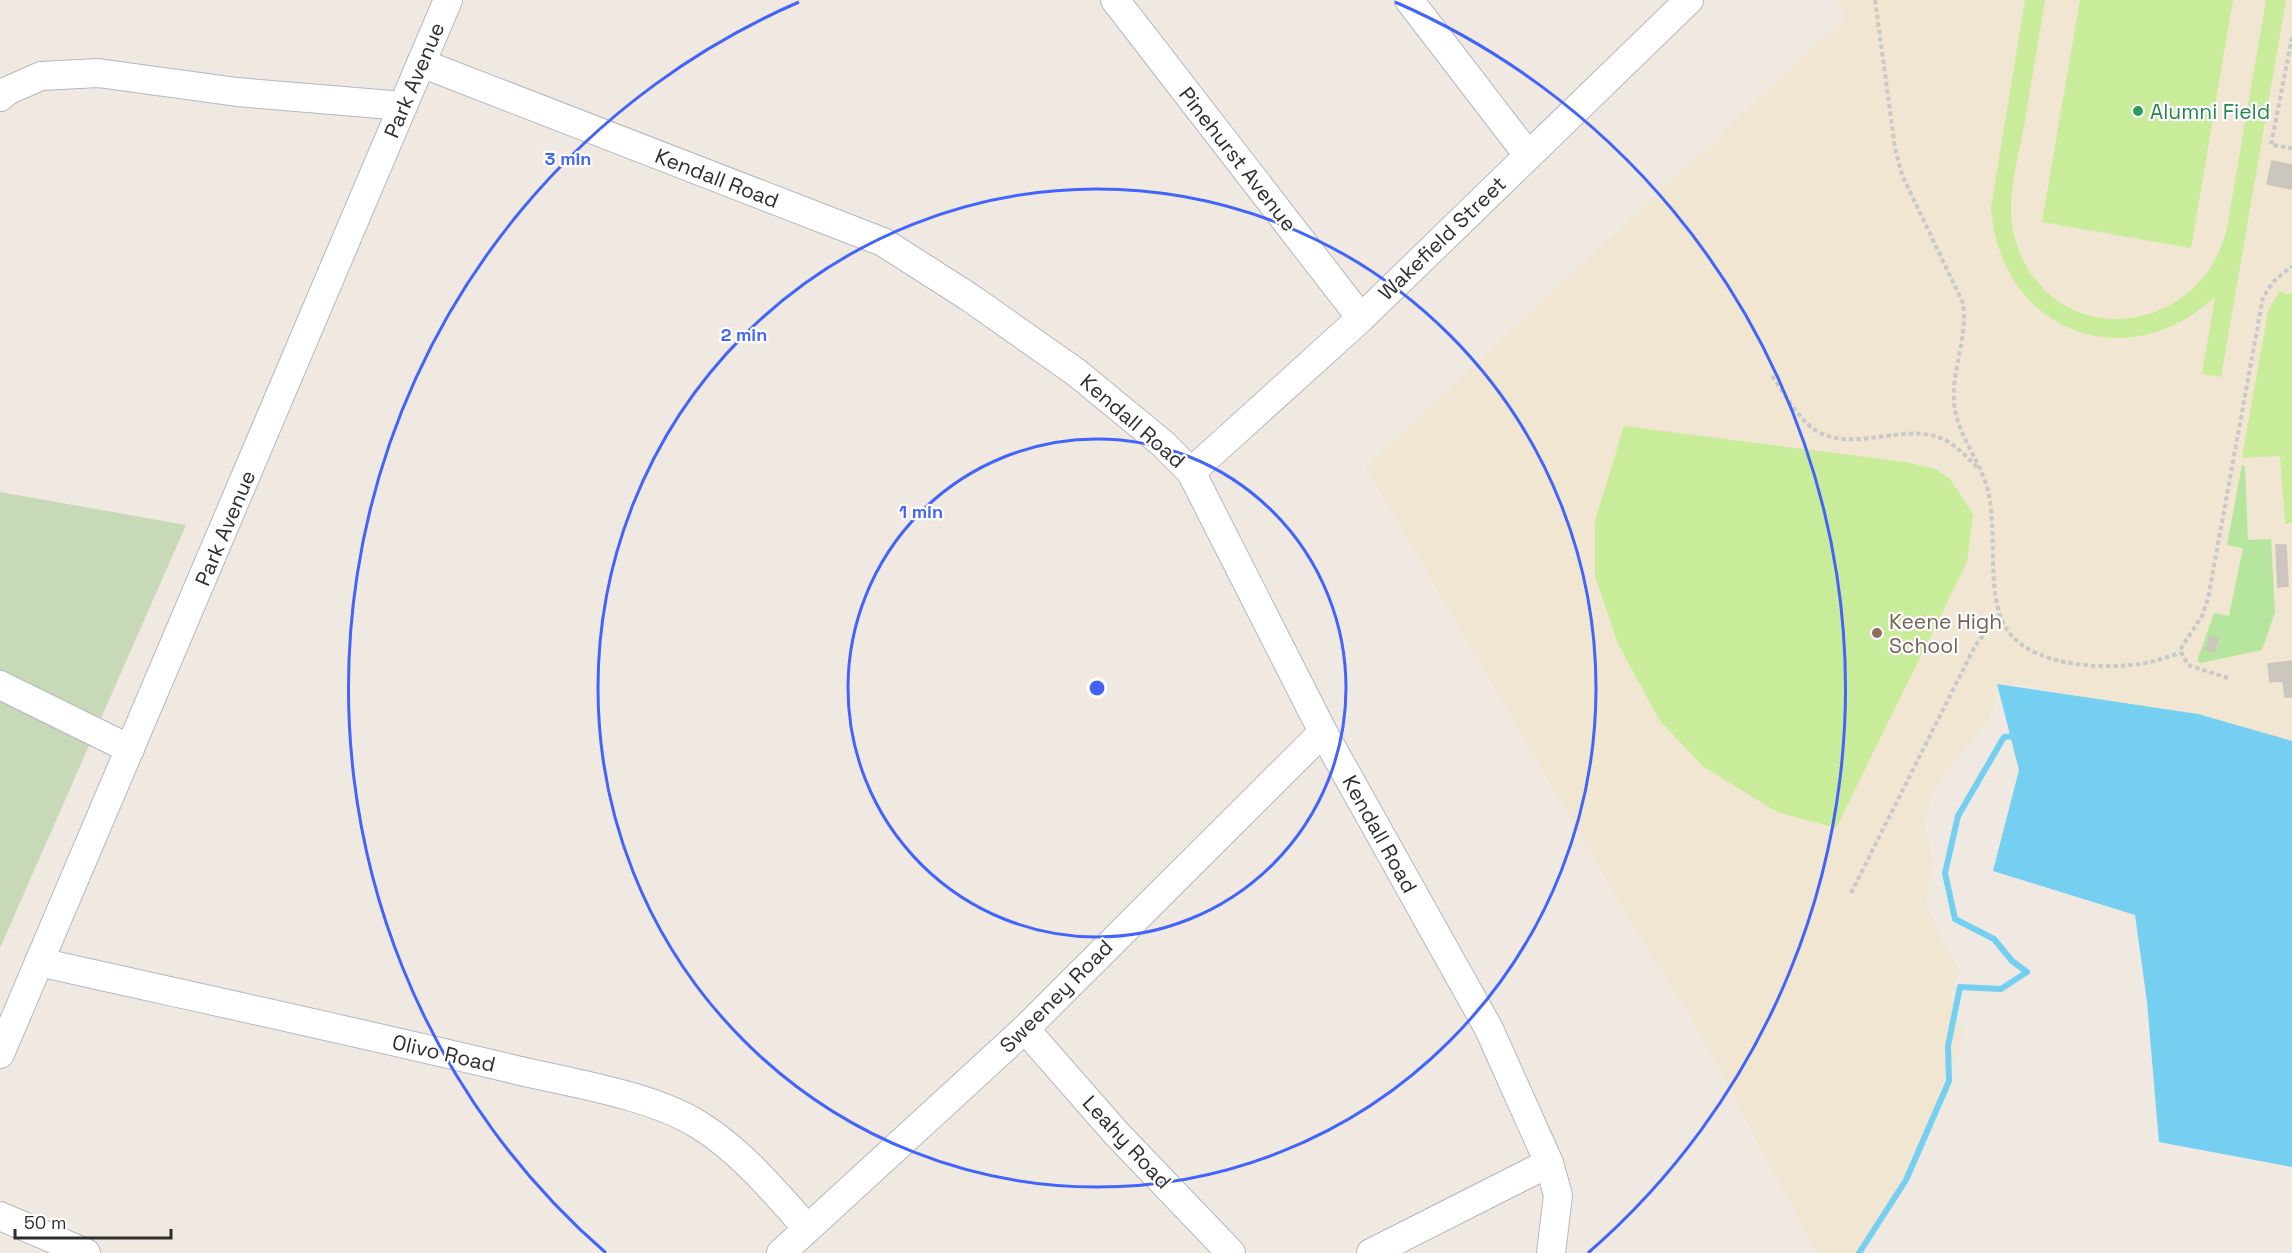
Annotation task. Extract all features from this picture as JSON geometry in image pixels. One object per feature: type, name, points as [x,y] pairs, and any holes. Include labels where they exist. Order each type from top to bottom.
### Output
[{"type":"street","name":"Park Avenue","points":[[0,1054],[448,0]]},
{"type":"street","name":"Pinehurst Avenue","points":[[1115,0],[1361,318]]},
{"type":"street","points":[[1409,0],[1528,155]]},
{"type":"street","name":"Wakefield Street","points":[[1191,472],[1361,318],[1689,0]]},
{"type":"street","name":"Kendall Road","points":[[421,63],[883,242],[969,297],[1077,373],[1162,443],[1191,472],[1323,732],[1489,1029],[1549,1163],[1558,1195],[1551,1253]]},
{"type":"street","points":[[0,97],[40,76],[98,73],[237,92],[403,106]]},
{"type":"street","points":[[0,685],[130,748]]},
{"type":"street","name":"Sweeney Road","points":[[781,1253],[1025,1029],[1323,732]]},
{"type":"street","name":"Olivo Road","points":[[39,962],[432,1050],[627,1097],[671,1111],[698,1124],[729,1146],[807,1228]]},
{"type":"street","name":"Leahy Road","points":[[1025,1029],[1116,1133],[1232,1253]]},
{"type":"street","points":[[1371,1253],[1549,1163]]},
{"type":"street","points":[[0,1216],[86,1253]]},
{"type":"path","points":[[1875,0],[1895,148],[1902,175],[1963,303],[1965,326],[1954,386],[1954,404],[1960,426],[1981,470],[1991,507],[1996,599],[1999,615],[2010,635],[2019,644],[2044,656],[2061,660],[2121,665],[2142,664],[2180,653],[2202,616],[2213,577],[2263,297],[2274,281],[2292,266]]},
{"type":"path","points":[[2292,37],[2290,36],[2271,145],[2292,148]]},
{"type":"path","points":[[1772,376],[1815,430],[1839,437],[1862,440],[1924,434],[1945,440],[1981,470]]},
{"type":"path","points":[[1851,893],[1975,646],[1999,615]]},
{"type":"path","points":[[2180,653],[2188,665],[2229,678]]},
{"type":"shaded area","name":"Keene High School","points":[[1836,0],[2292,0],[2292,760],[2125,717],[2042,688],[2019,684],[1998,689],[1989,720],[1945,772],[1931,795],[1924,822],[1933,859],[1926,903],[1942,942],[1960,971],[1951,988],[1954,1013],[1963,1028],[1962,1043],[1959,1046],[1960,1053],[1948,1067],[1926,1135],[1890,1204],[1857,1253],[1817,1253],[1692,1018],[1640,937],[1366,467],[1847,16]]},
{"type":"green space","points":[[2025,0],[2045,0],[2011,199],[2016,242],[2034,278],[2060,302],[2091,316],[2124,319],[2157,311],[2187,293],[2212,266],[2227,228],[2266,0],[2286,0],[2221,377],[2202,374],[2215,297],[2180,322],[2143,335],[2107,337],[2073,329],[2042,312],[2017,285],[2000,250],[1991,208]]},
{"type":"green space","name":"Alumni Field","points":[[2080,0],[2233,0],[2191,248],[2042,222]]},
{"type":"green space","points":[[2279,291],[2288,295],[2292,292],[2292,523],[2285,524],[2280,456],[2242,458],[2268,311]]},
{"type":"green space","points":[[1624,426],[1905,462],[1936,469],[1950,479],[1973,514],[1967,562],[1836,828],[1777,812],[1704,767],[1660,721],[1618,644],[1595,576],[1595,521]]},
{"type":"green space","points":[[2242,464],[2245,468],[2248,540],[2271,539],[2275,612],[2262,650],[2201,663],[2197,661],[2214,613],[2229,616],[2243,548],[2227,545]]},
{"type":"green space","points":[[0,492],[186,525],[0,948]]},
{"type":"water","points":[[1997,684],[2198,714],[2292,741],[2292,1167],[2159,1142],[2147,1002],[2135,915],[1993,871],[2019,770]]},
{"type":"building","points":[[2272,161],[2292,165],[2292,189],[2267,184]]},
{"type":"building","points":[[2276,545],[2286,545],[2288,586],[2278,587]]},
{"type":"building","points":[[2210,636],[2218,639],[2214,652],[2206,650]]},
{"type":"building","points":[[2292,661],[2292,697],[2285,697],[2283,681],[2270,682],[2268,664]]},
{"type":"waterway","points":[[1859,1253],[1906,1180],[1949,1081],[1948,1046],[1960,987],[2001,989],[2027,972],[2012,961],[1994,939],[1955,919],[1945,873],[1958,816],[2004,737],[2016,736]]},
{"type":"place","name":"Alumni Field","points":[[2138,111]]},
{"type":"place","name":"Keene High School","points":[[1877,633]]}]
